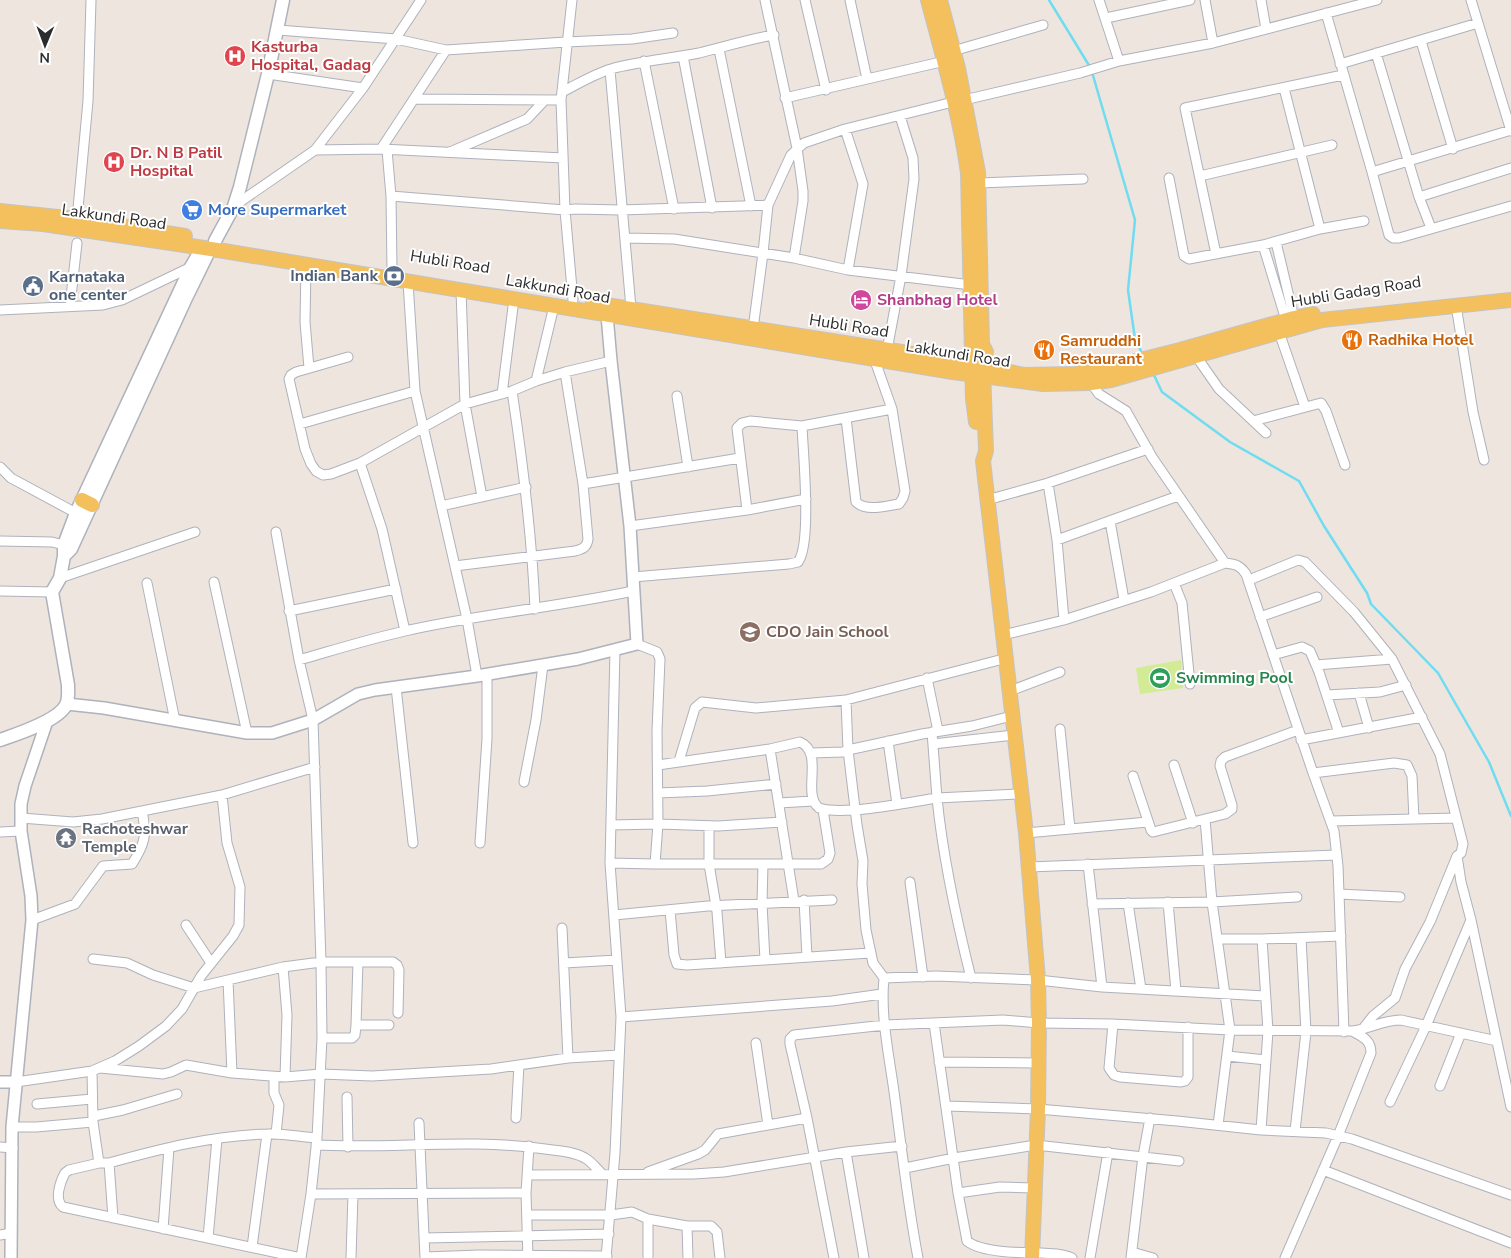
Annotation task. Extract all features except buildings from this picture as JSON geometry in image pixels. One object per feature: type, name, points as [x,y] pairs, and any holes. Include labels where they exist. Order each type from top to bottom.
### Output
[{"type":"main road","points":[[0,740],[47,721],[61,712],[67,704],[69,695],[68,685],[52,592],[60,578],[64,551],[76,513],[87,502],[186,298],[229,197],[276,0]]},
{"type":"main road","points":[[64,551],[71,549],[87,502],[191,267],[234,206],[268,74],[283,0]]},
{"type":"main road","points":[[928,0],[949,56]]},
{"type":"main road","points":[[940,0],[949,56],[979,183],[978,399],[986,451],[983,461],[987,500],[1026,833],[1038,980],[1040,1023],[1032,1256]]},
{"type":"main road","points":[[959,101],[968,173],[971,285],[977,343],[1008,376],[990,387],[978,399]]},
{"type":"main road","name":"Hubli Road","points":[[0,211],[77,219],[208,244],[392,270],[631,308],[887,350],[951,366],[1008,376],[1075,374],[1177,356]]},
{"type":"main road","name":"Lakkundi Road","points":[[0,221],[43,224],[208,244],[306,265],[607,315],[874,358],[951,366]]},
{"type":"main road","name":"Hubli Gadag Road","points":[[1177,356],[1335,310],[1511,291]]},
{"type":"main road","name":"Hubli Gadag Road","points":[[1177,356],[1196,356],[1260,337],[1286,323],[1511,300]]},
{"type":"main road","points":[[977,343],[951,366],[978,399]]},
{"type":"main road","name":"Lakkundi Road","points":[[1008,376],[1043,384],[1091,383],[1111,380],[1177,356]]},
{"type":"street","points":[[77,219],[88,101],[91,0]]},
{"type":"street","points":[[234,206],[315,150],[363,88],[421,0]]},
{"type":"street","points":[[572,0],[561,96],[565,210],[573,300]]},
{"type":"street","points":[[765,0],[797,148],[803,201],[794,258]]},
{"type":"street","points":[[805,0],[826,90]]},
{"type":"street","points":[[850,0],[867,80]]},
{"type":"street","points":[[1099,0],[1119,61]]},
{"type":"street","points":[[1106,18],[1153,3],[1190,0]]},
{"type":"street","points":[[1205,0],[1214,43]]},
{"type":"street","points":[[1261,0],[1266,29]]},
{"type":"street","points":[[753,328],[768,205],[791,155],[804,143],[845,129],[1080,73],[1119,61],[1214,43],[1377,0]]},
{"type":"street","points":[[1372,172],[1511,131],[1471,0]]},
{"type":"street","points":[[1326,14],[1372,172],[1387,232],[1390,237],[1398,238],[1511,206]]},
{"type":"street","points":[[1340,64],[1478,23]]},
{"type":"street","points":[[785,98],[867,80],[949,56],[1043,25]]},
{"type":"street","points":[[278,30],[396,38],[446,50],[632,39],[674,34]]},
{"type":"street","points":[[415,99],[545,100],[561,96],[584,80],[610,70],[644,61],[683,56],[754,38],[774,35]]},
{"type":"street","points":[[1421,41],[1453,149]]},
{"type":"street","points":[[719,48],[751,206]]},
{"type":"street","points":[[392,270],[392,196],[384,149],[446,50]]},
{"type":"street","points":[[1376,53],[1430,228]]},
{"type":"street","points":[[683,56],[712,208]]},
{"type":"street","points":[[644,61],[674,209]]},
{"type":"street","points":[[610,70],[631,308]]},
{"type":"street","points":[[268,74],[363,88]]},
{"type":"street","points":[[1216,254],[1185,108],[1343,75]]},
{"type":"street","points":[[1284,88],[1320,230]]},
{"type":"street","points":[[446,153],[527,119],[545,100]]},
{"type":"street","points":[[887,350],[901,276],[914,179],[914,168],[900,116]]},
{"type":"street","points":[[845,129],[862,184],[848,270]]},
{"type":"street","points":[[1200,176],[1332,145]]},
{"type":"street","points":[[315,150],[384,149],[562,158]]},
{"type":"street","points":[[1419,197],[1511,168]]},
{"type":"street","points":[[1169,178],[1184,256],[1189,259],[1263,245],[1364,221]]},
{"type":"street","points":[[979,183],[1083,179]]},
{"type":"street","points":[[392,196],[565,210],[575,208],[621,210],[768,205]]},
{"type":"street","points":[[624,238],[674,239],[794,258],[848,270],[971,285]]},
{"type":"street","points":[[1276,242],[1286,323]]},
{"type":"street","points":[[70,306],[77,243]]},
{"type":"street","points":[[1263,245],[1286,323],[1304,406]]},
{"type":"street","points":[[306,265],[305,322],[309,368]]},
{"type":"street","points":[[0,310],[103,304],[122,300],[191,267]]},
{"type":"street","points":[[408,282],[415,391],[467,619],[482,675],[487,739],[480,843]]},
{"type":"street","points":[[461,290],[465,404],[482,497]]},
{"type":"street","points":[[502,394],[514,299]]},
{"type":"street","points":[[536,381],[554,306]]},
{"type":"street","points":[[1456,306],[1473,412],[1484,460]]},
{"type":"street","points":[[607,315],[630,526],[637,644]]},
{"type":"street","points":[[1196,356],[1219,389],[1266,432]]},
{"type":"street","points":[[348,357],[296,372],[289,379],[305,448],[311,464],[316,471],[323,475],[331,474],[360,463],[465,404],[512,391],[564,372],[611,361]]},
{"type":"street","points":[[846,418],[856,502],[868,508],[899,504],[904,498],[905,491],[892,409],[874,358]]},
{"type":"street","points":[[455,566],[583,550],[587,545],[583,484],[564,372]]},
{"type":"street","points":[[1091,383],[1099,394],[1126,412],[1178,496],[1225,563]]},
{"type":"street","points":[[300,424],[415,391]]},
{"type":"street","points":[[512,391],[526,487],[533,557],[535,609]]},
{"type":"street","points":[[677,396],[688,467]]},
{"type":"street","points":[[1252,421],[1321,403],[1324,406],[1345,465]]},
{"type":"street","points":[[747,510],[737,428],[742,423],[750,421],[802,426],[892,409]]},
{"type":"street","points":[[633,577],[798,562],[804,550],[806,499],[802,426]]},
{"type":"street","points":[[987,500],[1048,483],[1148,449]]},
{"type":"street","points":[[583,484],[740,458]]},
{"type":"street","points":[[360,463],[382,529],[405,631]]},
{"type":"street","points":[[0,468],[11,478],[76,513]]},
{"type":"street","points":[[1048,483],[1057,540],[1064,620]]},
{"type":"street","points":[[441,506],[526,487]]},
{"type":"street","points":[[1057,540],[1178,496]]},
{"type":"street","points":[[630,526],[747,510],[806,499]]},
{"type":"street","points":[[1110,521],[1124,600]]},
{"type":"street","points":[[60,578],[194,532]]},
{"type":"street","points":[[276,532],[289,611],[313,720],[322,1038],[317,1142],[301,1258],[63,1207],[59,1204],[58,1199],[65,1173],[69,1170],[217,1139],[272,1134],[317,1142],[348,1147],[488,1144],[529,1146],[586,1158],[602,1174]]},
{"type":"street","points":[[0,542],[52,542],[64,551]]},
{"type":"street","points":[[1249,580],[1298,560],[1304,562],[1354,612],[1392,659],[1440,754],[1463,844],[1461,853],[1457,856],[1430,922],[1405,969],[1395,998],[1353,1031]]},
{"type":"street","points":[[1003,635],[1064,620],[1174,583],[1225,563],[1242,567],[1249,580],[1312,773],[1334,831],[1341,936],[1353,1031]]},
{"type":"street","points":[[147,582],[175,721]]},
{"type":"street","points":[[214,582],[247,733]]},
{"type":"street","points":[[1174,583],[1182,603],[1190,684]]},
{"type":"street","points":[[289,611],[396,589]]},
{"type":"street","points":[[0,591],[52,592]]},
{"type":"street","points":[[299,660],[405,631],[633,591]]},
{"type":"street","points":[[1260,617],[1317,597]]},
{"type":"street","points":[[67,704],[104,708],[247,733],[272,733],[313,720],[358,694],[578,659],[637,644],[657,652],[660,659],[656,731],[658,824],[655,864]]},
{"type":"street","points":[[1273,655],[1302,647],[1310,651],[1339,733]]},
{"type":"street","points":[[419,1123],[425,1257],[606,1257],[613,1175],[620,1017],[610,863],[615,650]]},
{"type":"street","points":[[679,761],[695,708],[702,702],[756,708],[846,700],[1007,658]]},
{"type":"street","points":[[1316,666],[1392,659]]},
{"type":"street","points":[[524,782],[536,720],[543,665]]},
{"type":"street","points":[[1010,691],[1060,672]]},
{"type":"street","points":[[927,678],[935,732],[933,744],[941,834],[948,879],[971,978]]},
{"type":"street","points":[[1327,695],[1380,692],[1406,685]]},
{"type":"street","points":[[396,687],[413,843]]},
{"type":"street","points":[[1359,693],[1370,728]]},
{"type":"street","points":[[846,700],[848,750],[855,810],[864,861],[862,884],[866,930],[873,963],[884,978],[882,994],[885,1025],[918,1258]]},
{"type":"street","points":[[811,753],[843,752],[1012,716]]},
{"type":"street","points":[[1302,740],[1422,717]]},
{"type":"street","points":[[11,1258],[5,1234],[12,1127],[32,920],[31,896],[21,831],[21,804],[25,786],[47,721]]},
{"type":"street","points":[[1060,729],[1070,829]]},
{"type":"street","points":[[1132,776],[1151,830],[1157,832],[1193,823],[1230,812],[1232,809],[1220,766],[1222,759],[1298,730]]},
{"type":"street","points":[[933,744],[1014,735]]},
{"type":"street","points":[[888,741],[897,804]]},
{"type":"street","points":[[658,765],[800,742],[807,746],[811,753],[813,801],[816,806],[823,810],[855,810],[938,798],[1020,794]]},
{"type":"street","points":[[770,748],[789,864],[799,900],[807,957]]},
{"type":"street","points":[[1312,773],[1394,763],[1407,765],[1412,776],[1414,819]]},
{"type":"street","points":[[1174,765],[1193,823]]},
{"type":"street","points":[[21,818],[61,822],[88,821],[222,795],[314,767]]},
{"type":"street","points":[[658,793],[707,792],[776,784]]},
{"type":"street","points":[[96,1070],[138,1046],[166,1026],[182,1009],[194,988],[233,936],[239,925],[240,887],[227,843],[222,795]]},
{"type":"street","points":[[779,803],[813,801]]},
{"type":"street","points":[[610,863],[821,864],[828,859],[830,852],[823,810]]},
{"type":"street","points":[[32,920],[75,904],[103,866],[132,864],[145,839],[142,811]]},
{"type":"street","points":[[1331,821],[1456,818]]},
{"type":"street","points":[[1204,819],[1212,902],[1230,1030],[1218,1125]]},
{"type":"street","points":[[611,825],[709,826],[782,822]]},
{"type":"street","points":[[1026,833],[1148,822]]},
{"type":"street","points":[[709,826],[710,864],[721,963]]},
{"type":"street","points":[[0,832],[21,831]]},
{"type":"street","points":[[1029,867],[1337,855]]},
{"type":"street","points":[[1457,856],[1461,882],[1471,920],[1511,1107]]},
{"type":"street","points":[[763,864],[762,904],[765,960]]},
{"type":"street","points":[[1088,864],[1102,987]]},
{"type":"street","points":[[910,882],[923,977]]},
{"type":"street","points":[[1339,894],[1400,897]]},
{"type":"street","points":[[1092,904],[1212,902],[1297,897]]},
{"type":"street","points":[[614,915],[716,905],[832,900]]},
{"type":"street","points":[[1168,902],[1176,991]]},
{"type":"street","points":[[1128,903],[1141,989]]},
{"type":"street","points":[[670,910],[674,956],[677,964],[686,965],[870,953]]},
{"type":"street","points":[[1390,1102],[1426,1026],[1471,920]]},
{"type":"street","points":[[186,925],[211,963]]},
{"type":"street","points":[[562,928],[568,1058]]},
{"type":"street","points":[[1217,939],[1341,936]]},
{"type":"street","points":[[1295,1131],[1306,1032],[1301,938]]},
{"type":"street","points":[[1261,1130],[1268,1031],[1264,996],[1262,939]]},
{"type":"street","points":[[93,959],[127,963],[153,975],[194,988],[284,967],[321,962],[393,962],[399,970],[398,1013]]},
{"type":"street","points":[[564,963],[617,960]]},
{"type":"street","points":[[322,1038],[352,1038],[355,1035],[358,962]]},
{"type":"street","points":[[284,967],[287,1015],[285,1077]]},
{"type":"street","points":[[884,978],[923,977],[1038,980],[1102,987],[1264,996]]},
{"type":"street","points":[[228,980],[232,1073]]},
{"type":"street","points":[[620,1017],[832,1001],[882,994]]},
{"type":"street","points":[[834,1258],[807,1118],[790,1044],[791,1037],[794,1035],[885,1025],[1003,1020],[1040,1023],[1306,1032],[1353,1031],[1391,1020],[1401,1020],[1497,1041]]},
{"type":"street","points":[[934,1023],[958,1193],[967,1241],[972,1245],[1032,1256],[1062,1254],[1072,1258]]},
{"type":"street","points":[[1113,1024],[1109,1068],[1114,1075],[1180,1082],[1185,1081],[1188,1072],[1188,1027]]},
{"type":"street","points":[[356,1025],[389,1025]]},
{"type":"street","points":[[1285,1258],[1338,1136],[1371,1053],[1371,1045],[1367,1040],[1353,1031]]},
{"type":"street","points":[[1440,1086],[1461,1034]]},
{"type":"street","points":[[756,1043],[768,1125]]},
{"type":"street","points":[[0,1082],[16,1082],[96,1070],[163,1074],[186,1065],[232,1073],[285,1077],[321,1074],[372,1076],[491,1069],[568,1058],[619,1055]]},
{"type":"street","points":[[1227,1056],[1266,1060]]},
{"type":"street","points":[[939,1062],[1038,1064]]},
{"type":"street","points":[[516,1118],[519,1065]]},
{"type":"street","points":[[96,1070],[92,1099],[99,1163]]},
{"type":"street","points":[[252,1248],[279,1105],[274,1093],[274,1076]]},
{"type":"street","points":[[12,1127],[36,1127],[93,1119],[177,1094]]},
{"type":"street","points":[[347,1097],[348,1147]]},
{"type":"street","points":[[37,1104],[92,1099]]},
{"type":"street","points":[[946,1106],[1038,1109],[1338,1136],[1352,1139],[1511,1195]]},
{"type":"street","points":[[641,1174],[706,1150],[718,1134],[807,1118]]},
{"type":"street","points":[[1150,1118],[1132,1255],[1153,1258]]},
{"type":"street","points":[[208,1238],[217,1139]]},
{"type":"street","points":[[528,1257],[526,1194],[529,1146]]},
{"type":"street","points":[[527,1175],[724,1172],[846,1152],[902,1146]]},
{"type":"street","points":[[905,1168],[954,1158],[1036,1146],[1108,1152],[1179,1161]]},
{"type":"street","points":[[0,1147],[12,1148]]},
{"type":"street","points":[[164,1229],[169,1148]]},
{"type":"street","points":[[846,1152],[864,1258]]},
{"type":"street","points":[[1090,1258],[1108,1152]]},
{"type":"street","points":[[109,1163],[113,1218]]},
{"type":"street","points":[[1323,1170],[1511,1243]]},
{"type":"street","points":[[958,1193],[1000,1186],[1034,1188]]},
{"type":"street","points":[[311,1194],[526,1194]]},
{"type":"street","points":[[351,1258],[353,1194]]},
{"type":"street","points":[[527,1214],[610,1215],[632,1212],[648,1219],[687,1226],[711,1226],[717,1232],[720,1258]]},
{"type":"street","points":[[648,1219],[648,1258]]},
{"type":"street","points":[[687,1226],[688,1258]]},
{"type":"street","points":[[424,1238],[609,1234]]},
{"type":"green space","name":"Swimming Pool","points":[[1181,660],[1183,688],[1140,694],[1136,668]]},
{"type":"waterway","points":[[1049,0],[1090,67]]},
{"type":"waterway","points":[[1092,72],[1135,220],[1128,290],[1135,339],[1143,355]]},
{"type":"waterway","points":[[1153,373],[1162,392],[1230,442],[1299,481],[1324,526],[1367,593],[1371,604],[1438,673],[1489,762],[1511,816]]},
{"type":"place","name":"Kasturba Hospital, Gadag","points":[[235,56]]},
{"type":"place","name":"Dr. N B Patil Hospital","points":[[114,162]]},
{"type":"place","name":"More Supermarket","points":[[192,210]]},
{"type":"place","name":"Indian Bank","points":[[394,276]]},
{"type":"place","name":"Karnataka one center","points":[[33,286]]},
{"type":"place","name":"Shanbhag Hotel","points":[[861,300]]},
{"type":"place","name":"Radhika Hotel","points":[[1352,340]]},
{"type":"place","name":"Samruddhi Restaurant","points":[[1044,350]]},
{"type":"place","name":"CDO Jain School","points":[[750,632]]},
{"type":"place","name":"Swimming Pool","points":[[1160,678]]},
{"type":"place","name":"Rachoteshwar Temple","points":[[66,838]]}]
